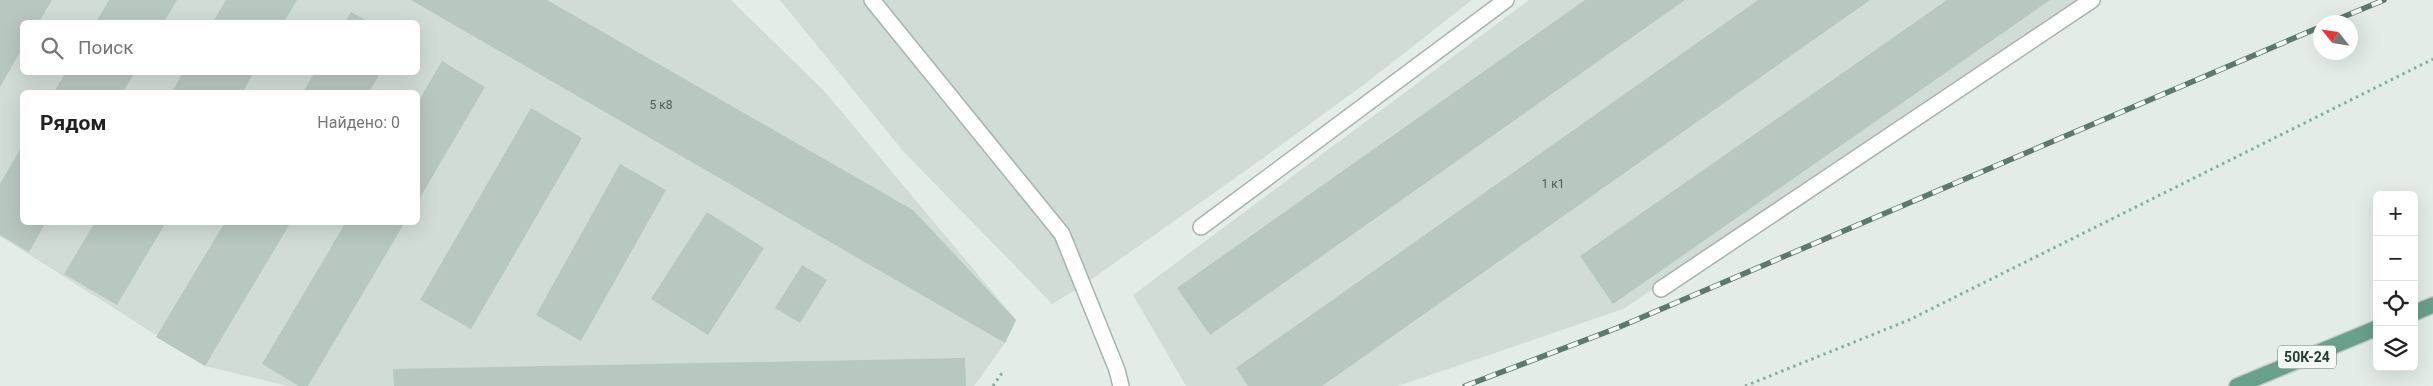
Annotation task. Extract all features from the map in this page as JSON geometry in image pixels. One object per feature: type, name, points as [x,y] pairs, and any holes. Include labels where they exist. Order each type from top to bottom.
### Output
[{"type":"main road","points":[[2418,311],[2433,305]]},
{"type":"main road","name":"50К-24","points":[[2237,386],[2373,330]]},
{"type":"lane","points":[[872,0],[1062,234],[1122,386]]},
{"type":"lane","points":[[1201,227],[1506,0]]},
{"type":"lane","points":[[1660,289],[2092,0]]},
{"type":"path","points":[[1745,386],[1909,320],[2433,59]]},
{"type":"path","points":[[993,386],[1004,370]]},
{"type":"shaded area","points":[[0,0],[731,0],[825,92],[1016,320],[1005,343],[974,386],[288,386],[205,366],[0,236]]},
{"type":"shaded area","points":[[780,0],[1472,0],[1366,83],[1255,164],[1082,286],[1052,304],[903,151]]},
{"type":"shaded area","points":[[1529,0],[2089,0],[1623,309],[1398,386],[1186,386],[1133,295]]},
{"type":"building","points":[[0,0],[52,0],[40,20],[20,20],[20,52],[0,87]]},
{"type":"building","points":[[109,0],[177,0],[165,20],[97,20]]},
{"type":"building","points":[[226,0],[297,0],[285,20],[214,20]]},
{"type":"building","points":[[411,0],[547,0],[913,210],[1016,320],[1005,343]]},
{"type":"building","points":[[1585,0],[1685,0],[1210,335],[1177,288]]},
{"type":"building","points":[[1758,0],[1870,0],[1322,386],[1248,386],[1236,368]]},
{"type":"building","points":[[1947,0],[2050,0],[1613,304],[1580,256]]},
{"type":"building","points":[[351,12],[365,20],[346,20]]},
{"type":"building","points":[[442,61],[485,87],[420,198],[420,99]]},
{"type":"building","points":[[64,75],[133,75],[124,90],[55,90]]},
{"type":"building","points":[[181,75],[252,75],[244,90],[173,90]]},
{"type":"building","points":[[313,75],[379,75],[370,90],[304,90]]},
{"type":"building","points":[[531,108],[582,138],[471,329],[420,300]]},
{"type":"building","points":[[20,149],[20,225],[44,225],[29,252],[0,235],[0,184]]},
{"type":"building","points":[[620,164],[666,190],[581,341],[536,315]]},
{"type":"building","points":[[707,212],[764,248],[708,335],[651,299]]},
{"type":"building","points":[[93,225],[164,225],[117,305],[64,274]]},
{"type":"building","points":[[223,225],[289,225],[205,366],[156,337]]},
{"type":"building","points":[[344,225],[403,225],[308,386],[299,386],[262,364]]},
{"type":"building","points":[[802,265],[827,280],[800,323],[775,308]]},
{"type":"building","points":[[965,358],[966,386],[394,386],[393,369]]},
{"type":"railway","points":[[2348,15],[2384,0]]},
{"type":"railway","points":[[1465,386],[1617,328],[2313,30]]}]
